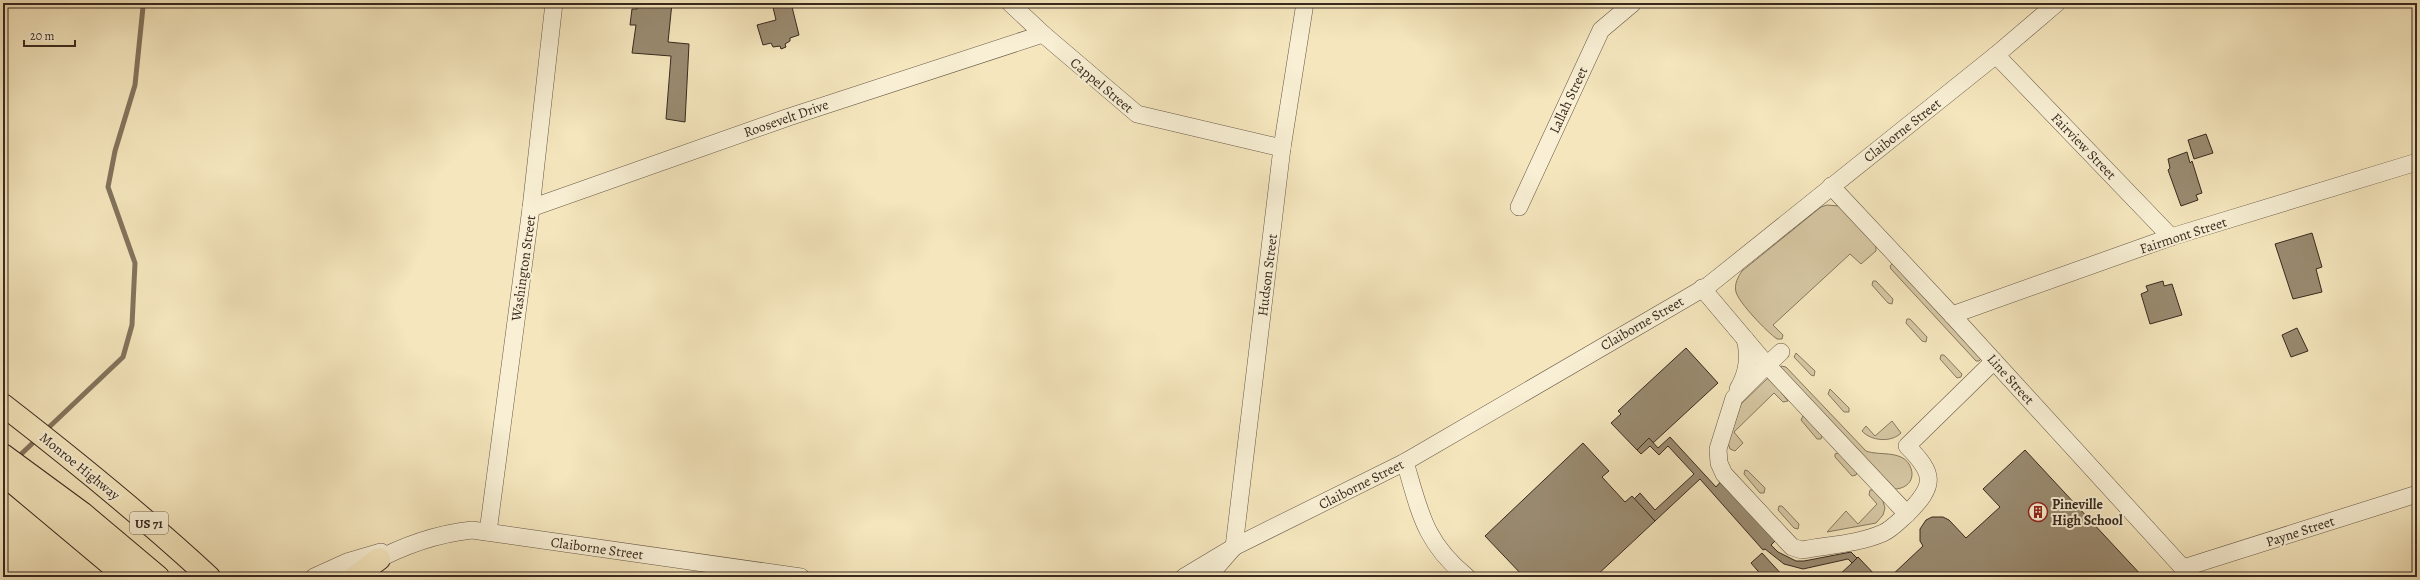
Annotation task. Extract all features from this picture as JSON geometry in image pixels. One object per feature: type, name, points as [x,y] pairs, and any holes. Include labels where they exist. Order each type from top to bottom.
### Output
[{"type":"main road","name":"Monroe Highway","points":[[3,405],[87,471],[168,539],[209,577]]},
{"type":"main road","points":[[3,455],[126,577]]},
{"type":"main road","points":[[3,474],[54,504],[98,525],[158,577]]},
{"type":"main road","points":[[355,577],[387,554]]},
{"type":"street","name":"Washington Street","points":[[488,532],[531,208],[554,3]]},
{"type":"street","name":"Cappel Street","points":[[1010,3],[1043,34],[1137,114],[1282,148]]},
{"type":"street","name":"Hudson Street","points":[[1234,547],[1282,148],[1305,3]]},
{"type":"street","name":"Lallah Street","points":[[1519,207],[1601,30],[1633,3]]},
{"type":"street","name":"Claiborne Street","points":[[1184,577],[1234,547],[1405,462],[1702,288],[1996,56],[2057,3]]},
{"type":"street","name":"Roosevelt Drive","points":[[531,208],[789,117],[1043,34]]},
{"type":"street","name":"Fairview Street","points":[[1996,56],[2171,237]]},
{"type":"street","name":"Fairmont Street","points":[[1952,315],[2171,237],[2417,162]]},
{"type":"street","name":"Line Street","points":[[1831,186],[1994,361],[2183,573]]},
{"type":"street","points":[[1702,288],[1767,365],[1907,514]]},
{"type":"street","points":[[1745,339],[1748,348],[1748,363],[1743,381],[1734,398],[1718,450],[1719,463],[1724,474],[1792,548],[1802,550],[1865,539],[1884,533],[1907,514],[1924,494],[1928,486],[1928,473],[1923,463],[1907,446],[1994,361]]},
{"type":"street","points":[[1734,398],[1781,352]]},
{"type":"street","points":[[1405,462],[1423,522],[1434,545],[1467,577]]},
{"type":"street","points":[[1892,498],[1905,502],[1924,494]]},
{"type":"street","name":"Payne Street","points":[[2183,573],[2417,494]]},
{"type":"street","points":[[1884,533],[1892,518],[1892,498]]},
{"type":"street","name":"Claiborne Street","points":[[347,577],[387,554],[412,543],[452,532],[488,532],[801,577]]},
{"type":"street","points":[[1208,577],[1234,547]]},
{"type":"street","name":"Claiborne Street","points":[[314,577],[369,554],[387,554]]},
{"type":"shaded area","points":[[1827,205],[1839,206],[1876,244],[1876,251],[1861,264],[1850,254],[1773,325],[1783,335],[1782,339],[1777,339],[1760,324],[1742,303],[1736,292],[1737,281],[1742,271],[1821,207]]},
{"type":"shaded area","points":[[1893,263],[1981,359],[1979,361],[1976,361],[1891,269],[1890,266]]},
{"type":"shaded area","points":[[1873,281],[1876,281],[1893,299],[1892,304],[1888,303],[1872,285]]},
{"type":"shaded area","points":[[1907,319],[1910,319],[1927,337],[1926,342],[1922,341],[1906,323]]},
{"type":"shaded area","points":[[1796,353],[1815,371],[1814,376],[1811,375],[1794,357]]},
{"type":"shaded area","points":[[1941,355],[1944,355],[1962,374],[1961,377],[1957,378],[1940,359]]},
{"type":"shaded area","points":[[1781,366],[1786,367],[1866,451],[1895,455],[1905,460],[1911,469],[1912,474],[1910,482],[1903,487],[1894,489],[1780,368]]},
{"type":"shaded area","points":[[1769,377],[1788,401],[1783,402],[1774,393],[1734,432],[1743,443],[1735,451],[1730,449],[1728,443],[1741,404]]},
{"type":"shaded area","points":[[1830,389],[1849,408],[1849,412],[1844,412],[1828,394]]},
{"type":"shaded area","points":[[1803,416],[1822,435],[1821,439],[1817,439],[1801,420]]},
{"type":"shaded area","points":[[1892,421],[1901,433],[1892,438],[1881,440],[1876,439],[1870,437],[1862,431],[1866,426],[1875,436]]},
{"type":"shaded area","points":[[1838,453],[1857,472],[1856,475],[1852,476],[1835,457],[1835,454]]},
{"type":"shaded area","points":[[1745,470],[1748,471],[1765,488],[1764,493],[1760,493],[1744,474]]},
{"type":"shaded area","points":[[1870,490],[1874,490],[1882,498],[1885,508],[1883,515],[1876,523],[1827,532],[1846,511],[1858,524],[1877,504],[1869,495]]},
{"type":"shaded area","points":[[1779,506],[1782,506],[1799,524],[1798,529],[1794,528],[1778,510]]},
{"type":"building","points":[[638,3],[672,3],[668,42],[689,44],[685,122],[666,119],[671,56],[632,53],[636,25],[630,25],[632,9],[637,9]]},
{"type":"building","points":[[772,3],[791,3],[799,35],[790,38],[790,41],[785,44],[786,47],[781,49],[780,46],[773,47],[771,43],[763,45],[757,25],[776,20]]},
{"type":"building","points":[[2206,134],[2213,153],[2194,159],[2188,140]]},
{"type":"building","points":[[2187,152],[2190,163],[2192,161],[2202,193],[2196,195],[2198,200],[2181,206],[2168,170],[2170,168],[2168,159]]},
{"type":"building","points":[[2312,233],[2322,267],[2316,269],[2322,292],[2293,299],[2275,244]]},
{"type":"building","points":[[2163,281],[2164,286],[2172,284],[2182,315],[2150,324],[2141,294],[2148,291],[2146,286]]},
{"type":"building","points":[[2297,328],[2308,351],[2291,357],[2282,335]]},
{"type":"building","points":[[1686,348],[1718,383],[1653,443],[1649,438],[1637,450],[1611,423],[1621,414],[1618,411]]},
{"type":"building","points":[[1670,437],[1716,487],[1722,480],[1777,539],[1771,545],[1778,552],[1796,561],[1804,561],[1851,552],[1857,558],[1852,563],[1848,559],[1803,569],[1784,564],[1765,549],[1763,550],[1700,479],[1655,521],[1634,499],[1640,493],[1655,510],[1694,474],[1668,446],[1659,455],[1650,446],[1641,454],[1637,450],[1649,438],[1658,448]]},
{"type":"building","points":[[1583,443],[1609,471],[1602,477],[1625,502],[1632,496],[1655,521],[1595,577],[1524,577],[1485,536]]},
{"type":"building","name":"Pineville High School","points":[[2025,450],[2143,577],[1890,577],[1923,546],[1920,541],[1920,529],[1926,520],[1932,517],[1943,517],[1949,520],[1966,538],[2000,507],[1983,489]]},
{"type":"building","points":[[1762,553],[1784,577],[1763,577],[1751,563]]},
{"type":"building","points":[[1858,557],[1877,577],[1837,577],[1852,563]]},
{"type":"waterway","points":[[45,431],[123,357],[132,325],[135,263],[108,187],[115,151],[135,85],[143,7],[139,3]]},
{"type":"waterway","points":[[16,459],[38,438]]},
{"type":"place","name":"Pineville High School","points":[[2038,512]]}]
